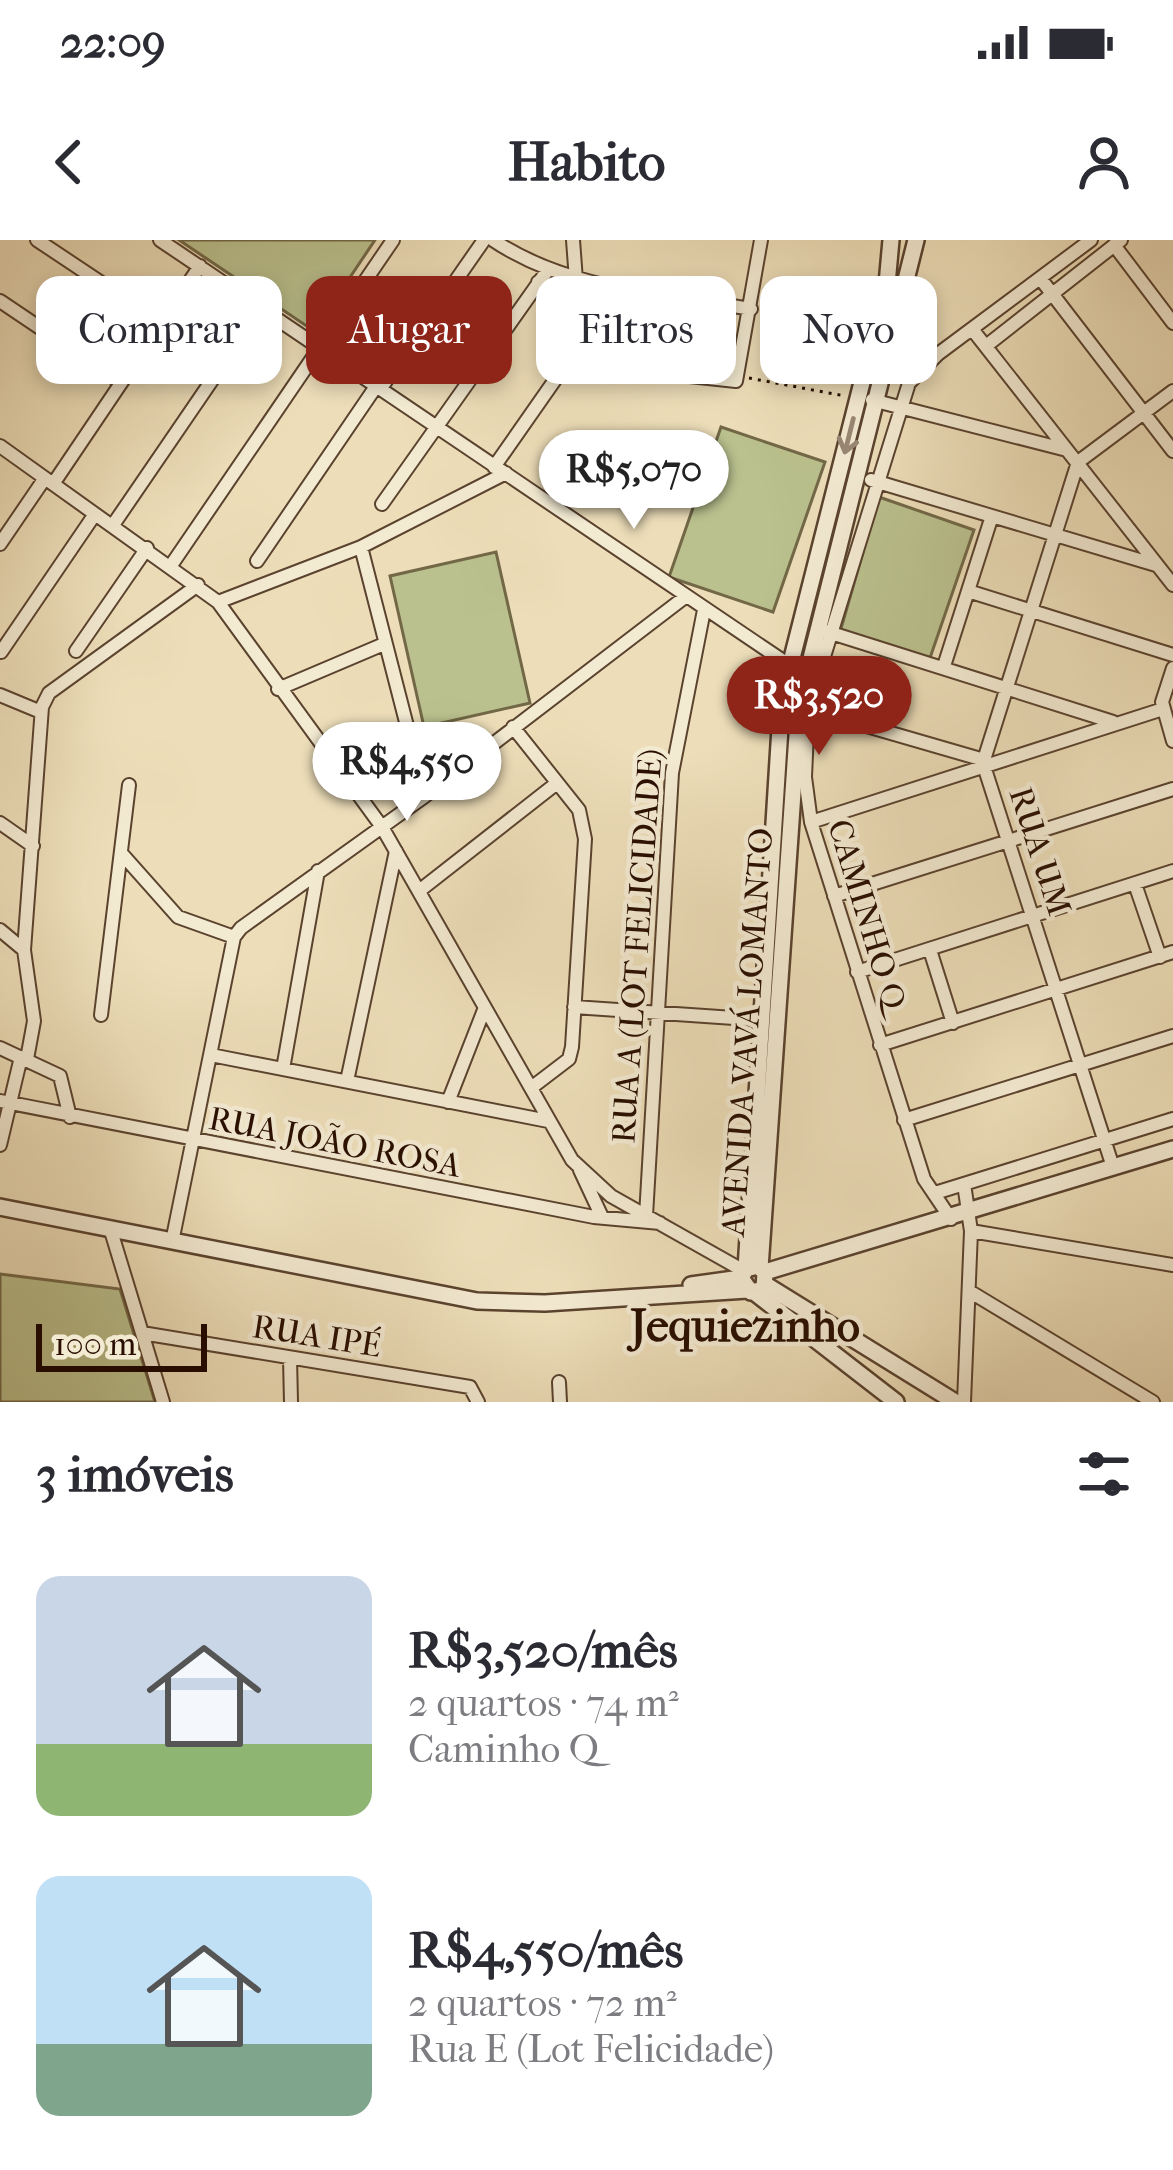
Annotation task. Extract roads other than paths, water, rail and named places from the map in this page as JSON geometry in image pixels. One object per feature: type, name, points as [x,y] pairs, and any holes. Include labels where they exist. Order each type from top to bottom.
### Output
[{"type":"street","points":[[37,240],[91,276]]},
{"type":"street","points":[[160,240],[215,276]]},
{"type":"street","points":[[369,276],[393,240]]},
{"type":"street","points":[[257,562],[488,240],[541,276]]},
{"type":"street","points":[[573,240],[576,276]]},
{"type":"street","points":[[736,380],[761,240]]},
{"type":"street","name":"AVENIDA VAVÁ LOMANTO","points":[[753,1278],[806,676],[824,631],[858,477],[891,263],[890,240]]},
{"type":"street","name":"AVENIDA VAVÁ LOMANTO","points":[[753,1278],[780,728],[790,665],[916,240]]},
{"type":"street","name":"CAMINHO Q","points":[[951,1219],[924,1179],[811,822],[803,707],[824,631],[909,383],[1091,240]]},
{"type":"street","points":[[986,346],[1118,242],[1173,323]]},
{"type":"street","points":[[193,276],[200,266]]},
{"type":"street","points":[[1040,278],[1173,451]]},
{"type":"street","points":[[382,504],[536,286]]},
{"type":"street","points":[[0,301],[36,325]]},
{"type":"street","points":[[736,307],[751,309]]},
{"type":"street","points":[[972,329],[1173,585]]},
{"type":"street","points":[[172,564],[306,369]]},
{"type":"street","points":[[0,544],[116,384]]},
{"type":"street","points":[[113,525],[209,384]]},
{"type":"street","points":[[376,384],[806,676]]},
{"type":"street","points":[[218,602],[361,547],[500,470],[555,384]]},
{"type":"street","points":[[867,399],[1073,457],[1173,391]]},
{"type":"street","points":[[0,446],[172,564],[218,602],[382,827],[484,1010],[580,1168],[602,1217]]},
{"type":"street","name":"RUA UM","points":[[1073,457],[1054,538],[984,762],[1112,1164]]},
{"type":"street","points":[[858,477],[1156,565]]},
{"type":"street","points":[[1,652],[95,514]]},
{"type":"street","points":[[944,666],[991,519]]},
{"type":"street","points":[[361,547],[425,796]]},
{"type":"street","points":[[76,651],[148,548]]},
{"type":"street","points":[[0,1145],[5,1102],[34,1021],[24,950],[41,712],[49,693],[198,585]]},
{"type":"street","points":[[968,591],[1173,655]]},
{"type":"street","points":[[172,1242],[234,937],[686,597]]},
{"type":"street","name":"RUA A (LOT FELICIDADE)","points":[[646,1216],[672,773],[704,610]]},
{"type":"street","points":[[824,631],[1113,722]]},
{"type":"street","points":[[278,689],[384,644]]},
{"type":"street","points":[[1173,668],[1162,709],[1173,742]]},
{"type":"street","points":[[0,695],[41,712]]},
{"type":"street","points":[[803,707],[984,762]]},
{"type":"street","points":[[811,822],[984,762],[1162,709]]},
{"type":"street","points":[[513,727],[579,810],[585,839],[569,1059],[531,1088]]},
{"type":"street","points":[[419,891],[557,783]]},
{"type":"street","points":[[101,1015],[129,784]]},
{"type":"street","points":[[834,896],[1173,789]]},
{"type":"street","points":[[0,823],[33,846]]},
{"type":"street","points":[[347,1081],[396,851]]},
{"type":"street","points":[[122,854],[178,917],[234,937]]},
{"type":"street","points":[[283,1069],[318,871]]},
{"type":"street","points":[[857,972],[1173,871]]},
{"type":"street","points":[[880,1045],[1166,955],[1135,884]]},
{"type":"street","points":[[0,930],[24,950]]},
{"type":"street","points":[[930,950],[953,1023]]},
{"type":"street","points":[[574,1007],[763,1020]]},
{"type":"street","points":[[448,1102],[484,1010]]},
{"type":"street","points":[[904,1120],[1173,1036]]},
{"type":"street","points":[[0,1048],[60,1076],[70,1117]]},
{"type":"street","points":[[211,1055],[548,1120]]},
{"type":"street","name":"RUA JOÃO ROSA","points":[[5,1102],[191,1142],[602,1217],[661,1223]]},
{"type":"street","points":[[935,1193],[1173,1119]]},
{"type":"street","points":[[970,1222],[1112,1164],[1173,1149]]},
{"type":"street","points":[[580,1168],[646,1216],[959,1402],[969,1291],[970,1222],[964,1184]]},
{"type":"street","points":[[0,1207],[510,1304],[665,1292],[753,1278],[951,1219],[1173,1265]]},
{"type":"street","points":[[111,1231],[163,1402]]},
{"type":"street","points":[[753,1278],[874,1395],[896,1402]]},
{"type":"street","points":[[969,1291],[1153,1402]]},
{"type":"street","name":"RUA IPÉ","points":[[142,1334],[470,1387],[478,1400]]},
{"type":"street","points":[[290,1358],[291,1402]]},
{"type":"street","points":[[559,1382],[560,1402]]},
{"type":"district","name":"Jequiezinho","points":[[745,1325]]}]
